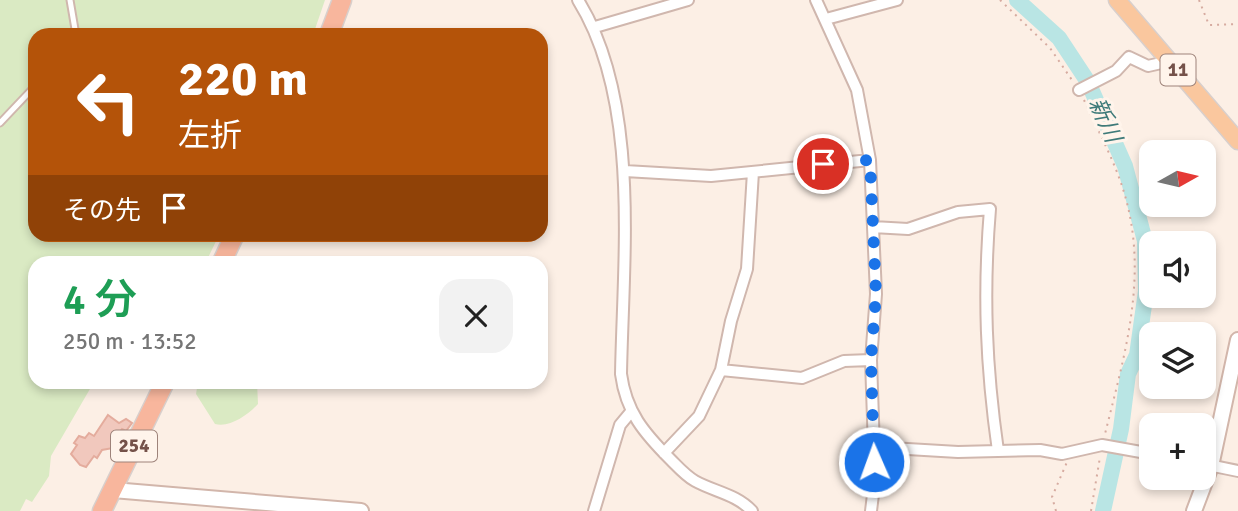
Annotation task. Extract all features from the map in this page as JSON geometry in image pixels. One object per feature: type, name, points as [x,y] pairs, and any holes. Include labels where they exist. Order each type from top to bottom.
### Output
[{"type":"highway","points":[[332,28],[342,0]]},
{"type":"highway","name":"254","points":[[102,511],[162,389]]},
{"type":"main road","name":"11","points":[[1117,0],[1238,141]]},
{"type":"main road","points":[[1216,429],[1238,340]]},
{"type":"main road","points":[[113,490],[300,508],[361,511]]},
{"type":"main road","points":[[1194,511],[1200,490]]},
{"type":"street","points":[[578,0],[595,27],[615,107],[625,171],[621,374],[630,413],[664,453],[693,481],[736,498],[752,511]]},
{"type":"street","points":[[595,27],[688,0]]},
{"type":"street","points":[[816,0],[857,90],[870,160],[876,294],[871,360],[874,447],[871,511]]},
{"type":"street","points":[[825,19],[897,0]]},
{"type":"street","points":[[1079,90],[1116,71],[1129,57],[1149,66],[1170,61]]},
{"type":"street","points":[[625,171],[711,176],[870,160]]},
{"type":"street","points":[[664,453],[699,416],[721,370],[730,321],[747,269],[752,172]]},
{"type":"street","points":[[873,227],[908,229],[958,212],[990,209],[984,280],[985,322],[987,373],[998,452]]},
{"type":"street","points":[[721,370],[802,379],[844,361],[871,360]]},
{"type":"street","points":[[594,511],[620,425],[630,413]]},
{"type":"street","points":[[874,447],[1072,452],[1102,445],[1139,451]]},
{"type":"street","points":[[1216,467],[1238,471]]},
{"type":"lane","points":[[70,0],[74,28]]},
{"type":"lane","points":[[0,123],[28,93]]},
{"type":"path","points":[[1000,0],[1051,48],[1079,90],[1127,202],[1136,256],[1132,323],[1102,445],[1091,511]]},
{"type":"path","points":[[1199,0],[1209,25],[1238,24]]},
{"type":"path","points":[[1056,511],[1052,498],[1072,452]]},
{"type":"green space","points":[[0,0],[325,0],[315,28],[28,28],[28,242],[216,242],[209,256],[28,256],[28,389],[90,389],[51,456],[49,476],[32,502],[26,499],[20,511],[0,511]]},
{"type":"green space","points":[[197,389],[257,389],[258,404],[244,416],[221,425],[215,424],[196,394]]},
{"type":"building","points":[[108,415],[119,423],[126,419],[132,423],[126,431],[122,429],[112,443],[113,448],[102,450],[86,467],[80,465],[71,454],[77,445],[74,443],[79,436],[85,438],[89,433],[94,436]]},
{"type":"waterway","name":"新川","points":[[1017,0],[1059,38],[1088,82],[1125,166],[1145,241],[1146,291],[1137,355],[1128,374],[1121,429],[1103,511]]},
{"type":"route","points":[[823,164],[870,160],[876,294],[871,360],[874,462]]}]
